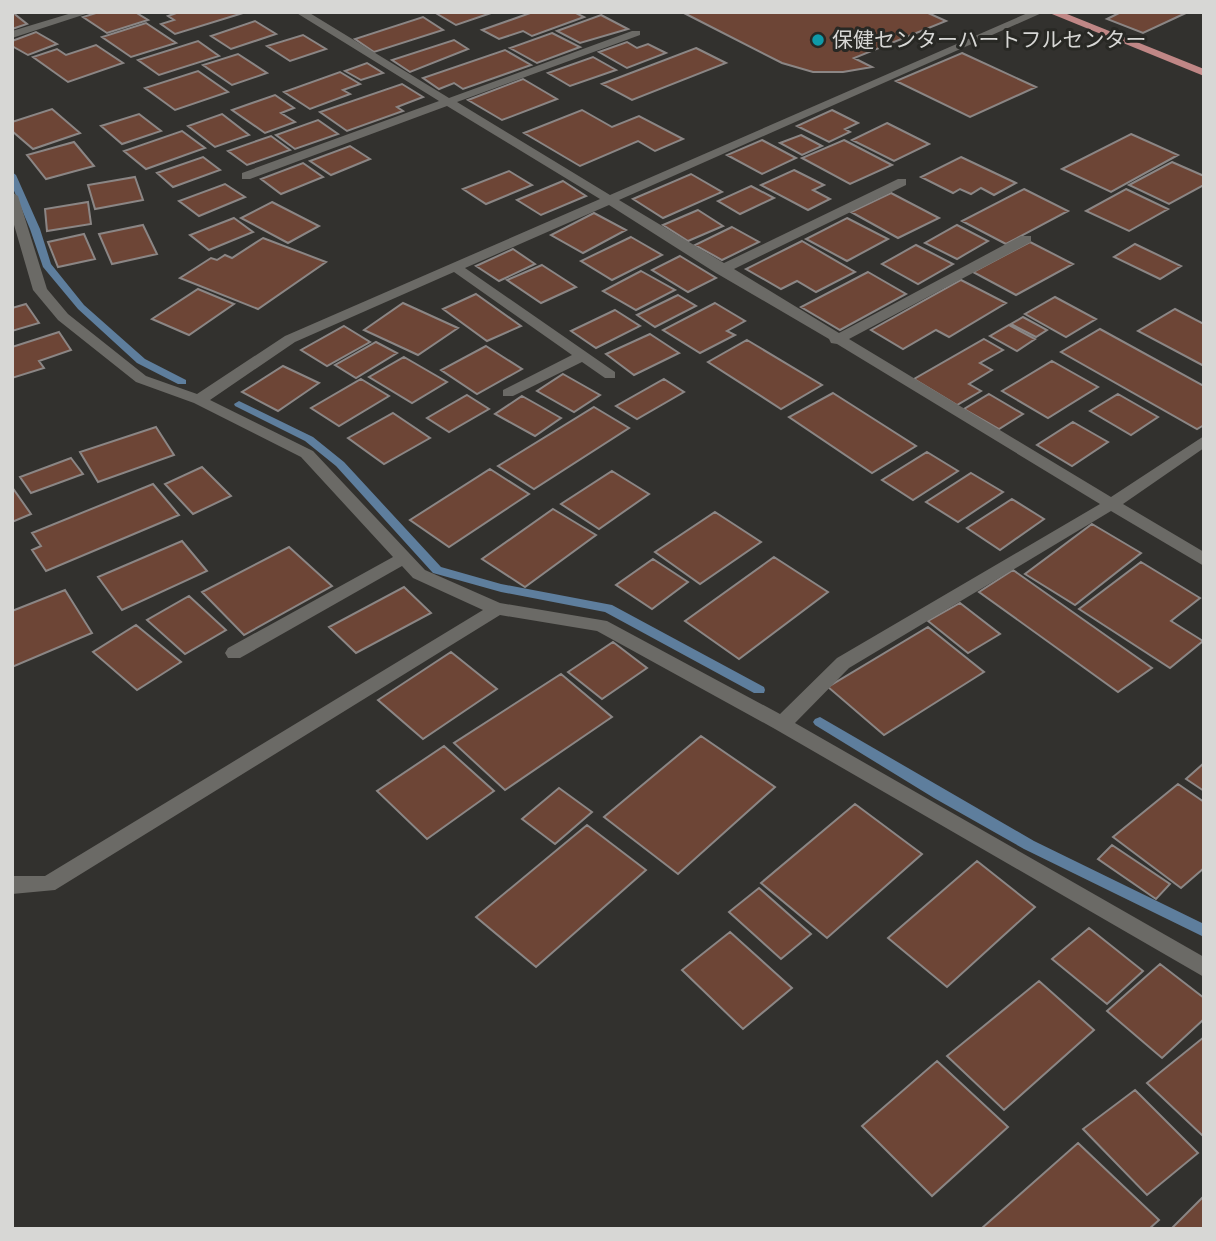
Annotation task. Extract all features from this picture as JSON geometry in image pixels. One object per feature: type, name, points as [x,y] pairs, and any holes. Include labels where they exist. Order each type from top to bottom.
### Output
[{"type":"main road","points":[[1052,12],[1204,74]]},
{"type":"lane","points":[[12,35],[87,12]]},
{"type":"lane","points":[[300,12],[836,340],[1204,560]]},
{"type":"lane","points":[[199,400],[290,339],[1040,12]]},
{"type":"lane","points":[[246,176],[636,33]]},
{"type":"lane","points":[[721,270],[902,182]]},
{"type":"lane","points":[[12,196],[40,290],[63,317],[141,379],[199,400],[307,454],[419,574],[497,609],[601,625],[782,724],[1204,968]]},
{"type":"lane","points":[[836,340],[1026,239]]},
{"type":"lane","points":[[455,267],[610,375]]},
{"type":"lane","points":[[508,393],[582,356]]},
{"type":"lane","points":[[782,724],[843,663],[1110,505],[1204,441]]},
{"type":"lane","points":[[234,653],[404,558]]},
{"type":"lane","points":[[12,885],[48,884],[497,609]]},
{"type":"building","points":[[12,12],[27,24],[12,29]]},
{"type":"building","points":[[99,12],[135,12],[148,20],[107,33],[83,17]]},
{"type":"building","points":[[179,12],[243,13],[175,34],[161,24],[174,20],[168,16]]},
{"type":"building","points":[[434,12],[494,12],[456,25]]},
{"type":"building","points":[[533,12],[574,12],[584,17],[532,36],[523,31],[499,39],[482,30]]},
{"type":"building","name":"保健センターハートフルセンター","points":[[682,12],[926,12],[946,21],[854,58],[872,67],[843,72],[813,72],[782,63]]},
{"type":"building","points":[[1121,12],[1188,12],[1143,33],[1107,19]]},
{"type":"building","points":[[601,15],[628,29],[580,43],[557,31]]},
{"type":"building","points":[[423,17],[443,30],[374,52],[355,39]]},
{"type":"building","points":[[255,21],[276,34],[231,49],[211,36]]},
{"type":"building","points":[[146,23],[176,43],[131,57],[102,37]]},
{"type":"building","points":[[36,32],[57,44],[28,55],[12,46],[12,41]]},
{"type":"building","points":[[552,33],[580,47],[537,63],[510,48]]},
{"type":"building","points":[[303,35],[326,49],[290,61],[267,46]]},
{"type":"building","points":[[454,40],[468,49],[410,72],[392,60]]},
{"type":"building","points":[[198,41],[219,56],[159,75],[138,60]]},
{"type":"building","points":[[627,42],[637,48],[648,44],[666,53],[627,68],[599,52]]},
{"type":"building","points":[[96,45],[123,63],[68,82],[33,57],[57,49],[66,55]]},
{"type":"building","points":[[696,48],[726,63],[632,100],[602,84]]},
{"type":"building","points":[[505,50],[531,65],[463,89],[454,83],[439,89],[423,78]]},
{"type":"building","points":[[962,53],[1036,87],[970,117],[896,81]]},
{"type":"building","points":[[238,54],[267,73],[232,85],[203,65]]},
{"type":"building","points":[[593,57],[616,70],[570,86],[548,73]]},
{"type":"building","points":[[367,63],[383,73],[361,80],[345,71]]},
{"type":"building","points":[[198,71],[228,92],[175,110],[145,88]]},
{"type":"building","points":[[340,72],[360,84],[343,90],[350,94],[310,109],[284,92]]},
{"type":"building","points":[[523,79],[557,99],[502,120],[468,100]]},
{"type":"building","points":[[402,84],[423,97],[397,107],[403,111],[347,131],[320,112]]},
{"type":"building","points":[[275,95],[294,108],[281,113],[295,122],[265,133],[232,110]]},
{"type":"building","points":[[52,109],[80,133],[33,149],[12,131],[12,122]]},
{"type":"building","points":[[582,110],[612,127],[639,116],[683,139],[655,151],[638,141],[580,166],[524,133]]},
{"type":"building","points":[[832,110],[858,123],[845,129],[850,132],[829,142],[797,126]]},
{"type":"building","points":[[139,114],[161,131],[122,144],[101,126]]},
{"type":"building","points":[[222,114],[249,135],[215,147],[188,126]]},
{"type":"building","points":[[318,120],[338,134],[295,149],[276,135]]},
{"type":"building","points":[[887,123],[929,144],[894,161],[852,140]]},
{"type":"building","points":[[182,131],[205,148],[146,169],[124,151]]},
{"type":"building","points":[[1131,134],[1178,155],[1111,192],[1062,169]]},
{"type":"building","points":[[801,135],[822,146],[802,155],[780,143]]},
{"type":"building","points":[[271,136],[290,150],[247,165],[228,151]]},
{"type":"building","points":[[762,140],[796,158],[762,174],[727,155]]},
{"type":"building","points":[[844,140],[892,165],[850,184],[802,158]]},
{"type":"building","points":[[74,142],[94,166],[46,179],[27,155]]},
{"type":"building","points":[[350,146],[370,159],[331,175],[310,161]]},
{"type":"building","points":[[203,157],[220,170],[173,187],[157,173]]},
{"type":"building","points":[[961,157],[1016,183],[994,195],[981,188],[971,194],[960,189],[953,193],[921,177]]},
{"type":"building","points":[[1172,162],[1204,176],[1204,185],[1169,204],[1129,185]]},
{"type":"building","points":[[303,163],[323,177],[281,194],[261,179]]},
{"type":"building","points":[[794,170],[824,185],[813,190],[830,199],[808,210],[761,185]]},
{"type":"building","points":[[509,171],[532,185],[486,204],[463,189]]},
{"type":"building","points":[[691,174],[722,192],[663,218],[633,199]]},
{"type":"building","points":[[135,177],[143,200],[95,209],[88,185]]},
{"type":"building","points":[[563,181],[586,196],[541,215],[517,200]]},
{"type":"building","points":[[225,184],[245,197],[199,216],[179,201]]},
{"type":"building","points":[[751,186],[774,198],[740,214],[718,201]]},
{"type":"building","points":[[1024,189],[1068,211],[1006,244],[962,221]]},
{"type":"building","points":[[1126,189],[1168,209],[1129,231],[1086,211]]},
{"type":"building","points":[[891,193],[939,218],[898,238],[851,212]]},
{"type":"building","points":[[88,202],[91,224],[47,231],[45,209]]},
{"type":"building","points":[[272,202],[319,226],[288,243],[241,218]]},
{"type":"building","points":[[698,210],[723,226],[688,241],[663,225]]},
{"type":"building","points":[[594,213],[626,230],[583,253],[551,235]]},
{"type":"building","points":[[234,218],[253,232],[209,250],[190,235]]},
{"type":"building","points":[[847,218],[888,239],[847,261],[806,239]]},
{"type":"building","points":[[143,225],[157,254],[112,264],[99,234]]},
{"type":"building","points":[[957,225],[988,241],[957,259],[925,243]]},
{"type":"building","points":[[732,227],[759,242],[722,260],[695,245]]},
{"type":"building","points":[[84,234],[95,259],[58,267],[48,242]]},
{"type":"building","points":[[631,237],[662,255],[612,280],[581,261]]},
{"type":"building","points":[[263,238],[326,262],[258,309],[180,278],[211,258],[217,260],[225,255],[232,258]]},
{"type":"building","points":[[802,241],[855,272],[816,292],[797,281],[781,289],[746,269]]},
{"type":"building","points":[[1030,242],[1073,264],[1016,295],[973,272]]},
{"type":"building","points":[[1135,244],[1181,266],[1160,279],[1114,257]]},
{"type":"building","points":[[916,245],[953,264],[918,284],[882,264]]},
{"type":"building","points":[[513,249],[535,264],[499,281],[476,266]]},
{"type":"building","points":[[680,256],[716,278],[688,292],[652,270]]},
{"type":"building","points":[[542,265],[576,287],[541,303],[507,280]]},
{"type":"building","points":[[641,271],[675,290],[636,310],[603,291]]},
{"type":"building","points":[[868,272],[906,294],[840,330],[801,307]]},
{"type":"building","points":[[961,280],[1006,303],[949,337],[936,330],[903,349],[871,330]]},
{"type":"building","points":[[198,289],[234,304],[189,335],[152,319]]},
{"type":"building","points":[[476,294],[521,326],[487,341],[443,309]]},
{"type":"building","points":[[678,295],[696,306],[655,327],[637,315]]},
{"type":"building","points":[[1055,297],[1096,319],[1066,337],[1025,314]]},
{"type":"building","points":[[403,303],[458,328],[418,355],[364,330]]},
{"type":"building","points":[[715,303],[745,321],[727,331],[735,335],[700,353],[663,330]]},
{"type":"building","points":[[26,304],[39,323],[12,331],[12,308]]},
{"type":"building","points":[[1175,309],[1204,324],[1204,366],[1138,331]]},
{"type":"building","points":[[615,310],[640,326],[596,348],[571,331]]},
{"type":"building","points":[[1023,317],[1047,330],[1036,337],[1011,324]]},
{"type":"building","points":[[1009,325],[1035,339],[1017,351],[990,336]]},
{"type":"building","points":[[344,326],[370,342],[327,366],[301,350]]},
{"type":"building","points":[[1100,329],[1204,386],[1204,425],[1197,429],[1061,352]]},
{"type":"building","points":[[59,332],[71,350],[39,361],[44,368],[12,378],[12,347]]},
{"type":"building","points":[[650,334],[679,353],[634,375],[606,354]]},
{"type":"building","points":[[984,339],[1003,350],[980,363],[992,370],[969,384],[981,391],[957,405],[914,379]]},
{"type":"building","points":[[747,340],[822,385],[781,409],[708,362]]},
{"type":"building","points":[[376,342],[397,353],[356,378],[335,365]]},
{"type":"building","points":[[486,346],[522,369],[477,394],[441,370]]},
{"type":"building","points":[[404,357],[447,382],[412,403],[369,377]]},
{"type":"building","points":[[1052,361],[1098,387],[1048,418],[1002,391]]},
{"type":"building","points":[[283,366],[319,383],[278,411],[242,392]]},
{"type":"building","points":[[563,374],[600,395],[574,412],[537,391]]},
{"type":"building","points":[[361,379],[389,396],[339,426],[311,408]]},
{"type":"building","points":[[664,379],[684,392],[637,419],[616,406]]},
{"type":"building","points":[[833,393],[916,446],[872,473],[789,417]]},
{"type":"building","points":[[989,394],[1023,414],[999,429],[964,409]]},
{"type":"building","points":[[1118,394],[1158,417],[1131,435],[1090,411]]},
{"type":"building","points":[[467,395],[489,409],[449,432],[427,418]]},
{"type":"building","points":[[522,396],[561,418],[535,436],[495,414]]},
{"type":"building","points":[[594,407],[629,428],[534,489],[498,466]]},
{"type":"building","points":[[393,413],[430,438],[384,464],[348,438]]},
{"type":"building","points":[[1073,422],[1108,442],[1072,466],[1037,445]]},
{"type":"building","points":[[156,427],[174,455],[98,482],[80,452]]},
{"type":"building","points":[[927,452],[958,471],[913,500],[882,480]]},
{"type":"building","points":[[71,458],[83,474],[31,493],[20,477]]},
{"type":"building","points":[[202,467],[231,496],[193,514],[165,484]]},
{"type":"building","points":[[490,469],[529,494],[449,547],[410,520]]},
{"type":"building","points":[[612,471],[649,494],[599,529],[561,504]]},
{"type":"building","points":[[971,473],[1003,492],[958,522],[926,502]]},
{"type":"building","points":[[153,484],[179,515],[46,571],[32,550],[41,546],[32,533]]},
{"type":"building","points":[[12,487],[31,514],[12,522]]},
{"type":"building","points":[[1012,499],[1044,519],[1000,550],[967,528]]},
{"type":"building","points":[[553,509],[596,535],[525,587],[482,559]]},
{"type":"building","points":[[715,512],[761,542],[700,584],[655,552]]},
{"type":"building","points":[[1092,524],[1141,553],[1075,605],[1025,574]]},
{"type":"building","points":[[182,541],[207,571],[122,610],[98,577]]},
{"type":"building","points":[[289,547],[332,586],[244,635],[202,592]]},
{"type":"building","points":[[774,557],[828,592],[739,659],[685,621]]},
{"type":"building","points":[[653,559],[688,582],[652,609],[616,585]]},
{"type":"building","points":[[1141,562],[1200,598],[1171,621],[1203,641],[1170,668],[1079,609]]},
{"type":"building","points":[[1013,570],[1152,668],[1118,692],[979,592]]},
{"type":"building","points":[[404,587],[431,613],[356,653],[329,627]]},
{"type":"building","points":[[65,590],[92,633],[12,667],[12,611]]},
{"type":"building","points":[[189,596],[226,630],[185,654],[147,620]]},
{"type":"building","points":[[960,603],[1000,634],[968,653],[928,621]]},
{"type":"building","points":[[136,625],[181,662],[137,690],[93,652]]},
{"type":"building","points":[[928,627],[984,672],[884,735],[828,687]]},
{"type":"building","points":[[613,642],[647,668],[602,699],[568,672]]},
{"type":"building","points":[[451,652],[497,689],[423,739],[378,700]]},
{"type":"building","points":[[561,674],[612,717],[505,790],[454,743]]},
{"type":"building","points":[[701,736],[775,787],[678,874],[604,817]]},
{"type":"building","points":[[444,746],[494,791],[427,839],[377,791]]},
{"type":"building","points":[[1204,763],[1204,791],[1186,779]]},
{"type":"building","points":[[1178,784],[1204,802],[1204,868],[1181,888],[1113,837]]},
{"type":"building","points":[[559,788],[592,812],[555,844],[522,819]]},
{"type":"building","points":[[855,804],[922,854],[827,938],[761,883]]},
{"type":"building","points":[[587,825],[646,870],[536,967],[476,917]]},
{"type":"building","points":[[1112,845],[1170,884],[1156,899],[1098,859]]},
{"type":"building","points":[[977,861],[1035,907],[947,987],[888,938]]},
{"type":"building","points":[[759,888],[811,934],[781,959],[729,912]]},
{"type":"building","points":[[1089,928],[1143,971],[1107,1004],[1052,959]]},
{"type":"building","points":[[730,932],[792,988],[743,1029],[682,970]]},
{"type":"building","points":[[1160,964],[1204,998],[1204,1019],[1162,1058],[1107,1011]]},
{"type":"building","points":[[1039,981],[1094,1030],[1004,1110],[947,1056]]},
{"type":"building","points":[[1204,1037],[1204,1137],[1147,1083]]},
{"type":"building","points":[[937,1061],[1008,1127],[932,1196],[862,1126]]},
{"type":"building","points":[[1135,1090],[1198,1153],[1147,1195],[1083,1129]]},
{"type":"building","points":[[1078,1143],[1159,1220],[1149,1229],[982,1228]]},
{"type":"building","points":[[1204,1196],[1204,1229],[1171,1229]]},
{"type":"waterway","points":[[12,175],[35,229],[46,265],[81,307],[141,361],[182,382]]},
{"type":"waterway","points":[[239,404],[309,439],[340,464],[437,570],[501,588],[608,608],[759,690]]},
{"type":"waterway","points":[[820,722],[1029,845],[1204,931]]},
{"type":"place","name":"保健センターハートフルセンター","points":[[818,40]]}]
